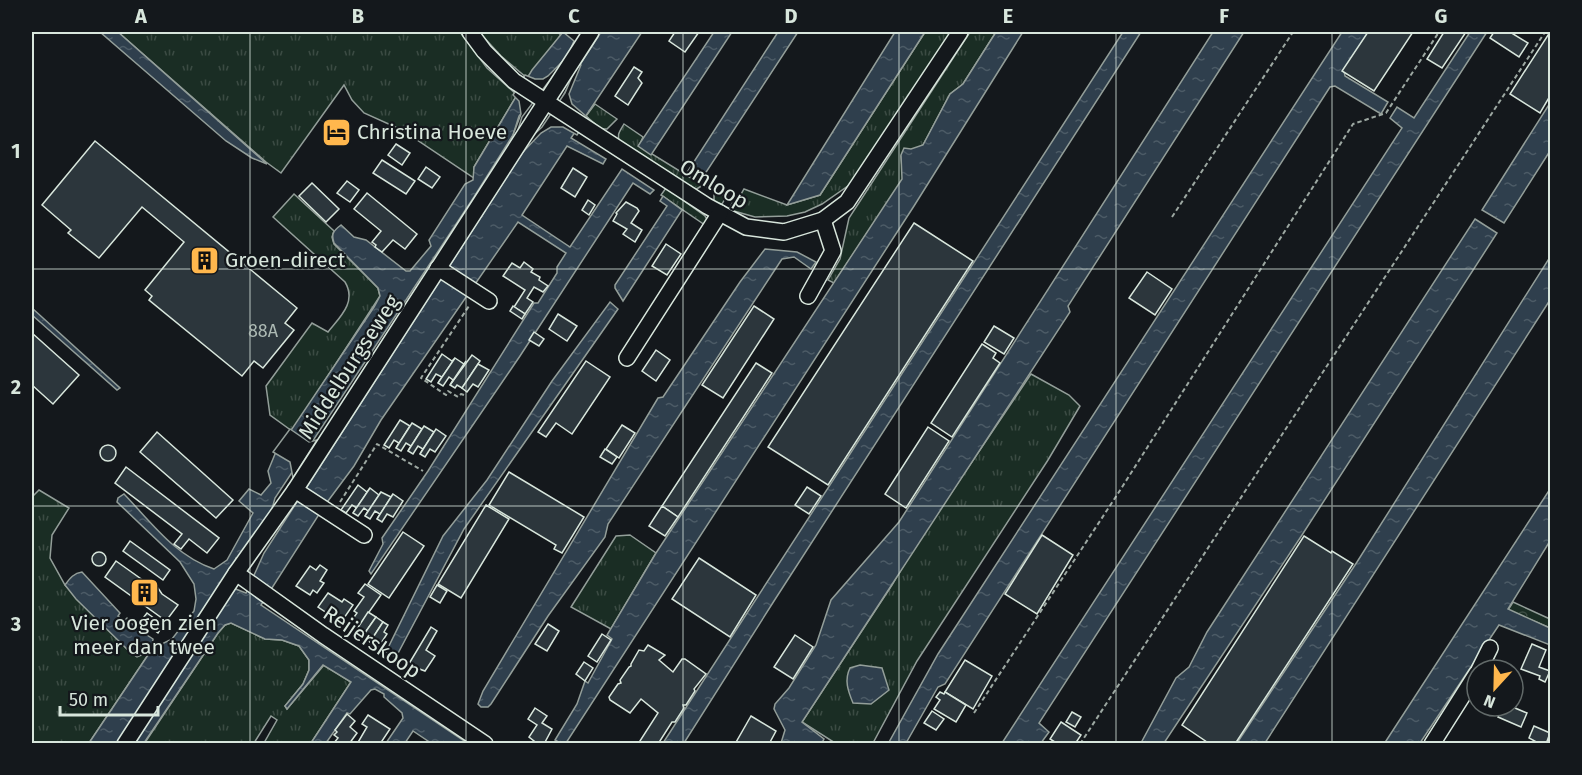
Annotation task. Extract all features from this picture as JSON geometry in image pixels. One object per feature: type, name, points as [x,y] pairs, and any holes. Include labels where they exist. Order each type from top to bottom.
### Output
[{"type":"street","name":"Omloop","points":[[470,32],[484,51],[514,81],[586,128],[746,227],[784,232],[824,220],[847,202],[960,32]]},
{"type":"street","name":"Middelburgseweg","points":[[124,744],[298,492],[438,268],[591,32]]},
{"type":"street","points":[[627,358],[720,213]]},
{"type":"street","points":[[808,296],[833,251],[824,220]]},
{"type":"street","points":[[438,268],[480,295]]},
{"type":"street","points":[[298,492],[364,535]]},
{"type":"street","name":"Reijerskoop","points":[[241,577],[486,744]]},
{"type":"street","points":[[1485,658],[1490,648]]},
{"type":"street","points":[[1432,744],[1465,692]]},
{"type":"path","points":[[1172,217],[1293,32]]},
{"type":"path","points":[[974,713],[1117,495],[1353,124],[1386,113],[1439,32]]},
{"type":"path","points":[[1080,744],[1545,32]]},
{"type":"path","points":[[464,396],[461,394],[458,398],[448,391],[446,395],[421,378],[465,310],[480,295]]},
{"type":"path","points":[[330,514],[377,444],[423,471]]},
{"type":"green space","points":[[118,32],[460,32],[487,68],[517,95],[474,167],[474,178],[402,130],[364,113],[352,100],[344,85],[281,173]]},
{"type":"green space","points":[[479,32],[557,32],[561,35],[527,78],[501,56]]},
{"type":"green space","points":[[925,32],[952,32],[855,181],[822,204],[805,212],[787,216],[755,217],[730,208],[733,201],[736,203],[744,189],[787,205],[820,195]]},
{"type":"green space","points":[[970,32],[996,32],[963,84],[950,94],[923,145],[901,156],[903,179],[834,283],[828,280],[840,259],[849,218]]},
{"type":"green space","points":[[595,104],[617,119],[607,129],[601,129],[586,116]]},
{"type":"green space","points":[[624,124],[643,137],[639,146],[726,197],[722,204],[714,202],[714,192],[703,185],[695,190],[620,142],[618,135]]},
{"type":"green space","points":[[666,188],[705,216],[708,221],[705,225],[661,195]]},
{"type":"green space","points":[[294,194],[334,231],[332,237],[334,244],[378,288],[380,296],[292,431],[270,415],[266,386],[312,323],[328,332],[346,309],[349,296],[345,282],[273,217]]},
{"type":"green space","points":[[1031,374],[1069,395],[1080,406],[1048,460],[917,661],[873,743],[835,743],[802,722],[912,551]]},
{"type":"green space","points":[[39,490],[69,508],[52,535],[50,558],[65,585],[129,651],[148,655],[89,743],[32,744],[32,497]]},
{"type":"green space","points":[[630,535],[656,553],[611,629],[571,607],[616,536]]},
{"type":"green space","points":[[1513,602],[1550,619],[1550,628],[1508,610]]},
{"type":"green space","points":[[231,623],[265,639],[282,640],[299,646],[309,660],[309,670],[303,684],[285,706],[287,709],[324,665],[351,682],[311,743],[264,743],[277,720],[271,716],[254,743],[144,744],[218,633],[225,625]]},
{"type":"water","points":[[100,32],[118,32],[267,164],[252,158],[226,141]]},
{"type":"water","points":[[563,32],[574,41],[569,53],[519,116],[513,135],[474,197],[275,498],[272,509],[241,556],[236,558],[233,569],[117,743],[89,743],[148,655],[146,653],[137,657],[129,651],[76,599],[65,585],[67,582],[74,575],[82,572],[120,613],[118,616],[124,621],[127,618],[135,627],[153,639],[152,649],[172,639],[194,611],[196,599],[194,584],[180,562],[117,502],[118,498],[124,494],[164,537],[187,556],[214,569],[227,560],[253,513],[239,501],[249,489],[261,495],[271,483],[268,471],[275,454],[380,296],[378,288],[334,243],[334,231],[341,225],[354,237],[366,240],[406,271],[410,271],[431,246],[429,240],[465,184],[473,180],[474,167],[532,70]]},
{"type":"water","points":[[601,32],[642,32],[571,138],[606,159],[603,164],[567,146],[522,215],[570,247],[622,169],[654,190],[650,194],[633,183],[520,356],[371,574],[369,571],[383,544],[382,538],[428,471],[534,303],[538,303],[557,273],[557,267],[566,253],[518,222],[381,420],[354,466],[325,505],[261,605],[467,743],[431,743],[413,731],[405,743],[386,743],[403,718],[402,713],[384,697],[384,694],[375,689],[371,690],[350,714],[347,713],[326,743],[311,743],[351,682],[323,665],[287,709],[285,706],[303,684],[309,670],[309,660],[299,646],[282,640],[265,639],[231,623],[225,625],[218,633],[144,743],[133,744],[233,588],[246,593],[264,553],[528,144],[545,129],[581,63]]},
{"type":"water","points":[[714,32],[732,32],[651,155],[638,146]]},
{"type":"water","points":[[778,32],[798,32],[699,183],[686,174]]},
{"type":"water","points":[[895,32],[925,32],[820,195],[787,205]]},
{"type":"water","points":[[996,32],[1023,32],[914,206],[566,743],[555,740],[577,704],[585,681],[588,683],[612,639],[607,635],[656,553],[902,179],[901,155],[904,148],[911,149],[923,145],[950,94],[963,84]]},
{"type":"water","points":[[1123,32],[1141,32],[684,743],[663,743]]},
{"type":"water","points":[[1213,32],[1244,32],[1068,306],[1070,312],[802,722],[824,739],[822,743],[781,743],[785,730],[774,709],[775,704],[789,688],[816,645],[831,600],[899,522]]},
{"type":"water","points":[[1342,32],[1369,32],[1344,71],[1345,76],[1388,102],[1381,114],[1335,86],[1330,87],[945,684],[938,687],[906,743],[888,744],[938,654]]},
{"type":"water","points":[[1470,32],[1487,32],[1039,723],[1049,732],[1041,743],[1002,743],[1402,128],[1390,118],[1397,107],[1414,118]]},
{"type":"water","points":[[1550,103],[1550,151],[1504,223],[1482,210]]},
{"type":"water","points":[[663,196],[682,210],[623,301],[615,285],[667,206],[660,201]]},
{"type":"water","points":[[1475,219],[1497,233],[1302,535],[1164,743],[1141,743],[1176,678],[1189,667],[1207,632]]},
{"type":"water","points":[[765,249],[797,252],[816,262],[811,269],[794,257],[782,259],[608,524],[605,537],[548,616],[491,704],[488,707],[481,707],[478,704],[483,691],[658,398],[663,397],[740,282]]},
{"type":"water","points":[[1550,257],[1550,300],[1265,743],[1237,743],[1357,562]]},
{"type":"water","points":[[610,302],[618,309],[464,529],[396,657],[386,652],[443,536],[487,480],[552,381]]},
{"type":"water","points":[[32,308],[120,388],[117,390],[32,315]]},
{"type":"water","points":[[1550,489],[1550,541],[1508,609],[1550,628],[1550,645],[1499,625],[1477,658],[1465,658],[1465,676],[1420,743],[1384,744]]},
{"type":"water","points":[[860,665],[882,668],[889,690],[871,704],[853,703],[848,690],[847,677],[850,668]]},
{"type":"pier","points":[[568,56],[522,117],[511,144],[521,114],[519,101],[513,95],[525,75],[543,79]]},
{"type":"pier","points":[[578,62],[581,65],[569,94],[572,104],[588,118],[577,135],[563,127],[551,127],[541,133],[523,152],[521,150],[526,142],[542,127],[565,93]]},
{"type":"pier","points":[[290,429],[309,442],[317,440],[293,478],[290,462],[273,452]]},
{"type":"building","points":[[675,32],[699,32],[685,52],[669,41]]},
{"type":"building","points":[[1368,32],[1413,32],[1374,91],[1342,71]]},
{"type":"building","points":[[1444,32],[1466,32],[1442,68],[1427,59]]},
{"type":"building","points":[[1494,32],[1510,32],[1528,43],[1519,57],[1490,38]]},
{"type":"building","points":[[1550,32],[1550,96],[1540,113],[1510,94]]},
{"type":"building","points":[[634,67],[642,72],[638,78],[642,83],[628,105],[615,96]]},
{"type":"building","name":"Groen-direct","points":[[95,141],[297,308],[285,323],[294,330],[263,368],[254,361],[242,376],[149,300],[152,296],[145,290],[184,242],[142,207],[99,258],[68,233],[71,230],[42,205]]},
{"type":"building","points":[[396,144],[410,153],[402,165],[388,155]]},
{"type":"building","points":[[382,160],[415,181],[406,194],[373,173]]},
{"type":"building","points":[[426,167],[440,177],[432,188],[418,179]]},
{"type":"building","points":[[573,168],[587,177],[575,197],[561,188]]},
{"type":"building","points":[[347,181],[359,190],[350,202],[337,193]]},
{"type":"building","points":[[312,183],[339,209],[326,222],[299,196]]},
{"type":"building","name":"Christina Hoeve","points":[[367,193],[417,234],[405,249],[393,240],[382,252],[375,247],[376,245],[372,242],[381,231],[354,209]]},
{"type":"building","points":[[588,200],[595,205],[589,215],[582,210]]},
{"type":"building","points":[[626,202],[639,211],[631,223],[642,230],[635,242],[623,234],[627,229],[613,221],[616,213]]},
{"type":"building","points":[[914,223],[973,261],[828,485],[768,447]]},
{"type":"building","points":[[666,244],[681,254],[667,275],[652,266]]},
{"type":"building","points":[[524,262],[533,269],[531,272],[540,277],[539,280],[548,286],[543,292],[534,287],[527,298],[533,302],[525,314],[514,307],[525,290],[503,276],[512,263],[520,268]]},
{"type":"building","points":[[1147,272],[1172,289],[1155,315],[1129,298]]},
{"type":"building","points":[[513,306],[525,314],[522,319],[510,311]]},
{"type":"building","points":[[754,306],[774,319],[723,398],[702,385]]},
{"type":"building","points":[[558,314],[577,326],[567,341],[549,329]]},
{"type":"building","points":[[994,326],[1014,338],[1004,354],[984,342]]},
{"type":"building","points":[[534,332],[544,339],[539,346],[529,340]]},
{"type":"building","points":[[32,333],[79,375],[53,404],[32,385]]},
{"type":"building","points":[[982,344],[996,353],[993,358],[1000,363],[952,437],[931,423]]},
{"type":"building","points":[[656,350],[670,360],[656,381],[642,371]]},
{"type":"building","points":[[442,354],[452,361],[455,358],[438,383],[442,377],[436,374],[431,382],[426,379]]},
{"type":"building","points":[[472,355],[480,361],[462,388],[450,385]]},
{"type":"building","points":[[455,358],[464,364],[450,385],[453,380],[449,377],[443,386],[438,383]]},
{"type":"building","points":[[586,361],[610,377],[572,434],[556,423],[546,437],[538,432]]},
{"type":"building","points":[[756,363],[772,373],[678,517],[662,506]]},
{"type":"building","points":[[478,364],[489,370],[478,387],[473,384],[467,392],[462,388]]},
{"type":"building","points":[[400,420],[410,426],[396,448],[399,443],[394,440],[389,448],[384,445]]},
{"type":"building","points":[[412,423],[422,429],[408,451],[411,446],[406,443],[401,451],[396,448]]},
{"type":"building","points":[[622,425],[635,433],[619,458],[606,449]]},
{"type":"building","points":[[424,426],[434,432],[420,454],[423,449],[418,446],[413,454],[408,451]]},
{"type":"building","points":[[928,427],[949,441],[906,508],[885,494]]},
{"type":"building","points":[[436,429],[446,436],[435,452],[430,449],[425,457],[420,454]]},
{"type":"building","points":[[157,432],[233,500],[216,518],[140,452]]},
{"type":"building","points":[[105,445],[111,445],[116,453],[114,459],[105,461],[100,456],[100,450]]},
{"type":"building","points":[[605,449],[617,457],[612,464],[600,457]]},
{"type":"building","points":[[126,467],[219,538],[207,553],[189,539],[181,549],[174,544],[182,534],[115,483]]},
{"type":"building","points":[[509,472],[584,517],[562,553],[554,549],[556,545],[489,505]]},
{"type":"building","points":[[358,485],[367,492],[370,488],[357,508],[352,505],[346,513],[341,510]]},
{"type":"building","points":[[807,487],[821,496],[809,514],[795,505]]},
{"type":"building","points":[[370,488],[379,495],[365,516],[368,511],[364,508],[358,516],[353,513]]},
{"type":"building","points":[[381,492],[391,497],[393,494],[377,519],[380,514],[375,511],[370,519],[365,516]]},
{"type":"building","points":[[393,494],[403,501],[393,517],[387,514],[382,522],[377,519]]},
{"type":"building","points":[[486,505],[509,519],[461,598],[438,584]]},
{"type":"building","points":[[662,506],[678,517],[665,536],[649,526]]},
{"type":"building","points":[[403,532],[424,546],[389,598],[368,584]]},
{"type":"building","points":[[1042,535],[1073,555],[1037,614],[1005,594]]},
{"type":"building","points":[[1304,536],[1353,564],[1235,744],[1210,744],[1182,725]]},
{"type":"building","points":[[130,541],[170,570],[163,580],[123,551]]},
{"type":"building","points":[[96,552],[102,552],[106,559],[102,566],[96,566],[92,562],[92,556]]},
{"type":"building","points":[[699,558],[756,595],[730,637],[672,599]]},
{"type":"building","name":"Vier oogen zien meer dan twee","points":[[116,561],[154,588],[158,588],[162,594],[178,605],[166,621],[105,577]]},
{"type":"building","points":[[320,565],[327,570],[320,581],[324,583],[317,593],[313,590],[310,595],[296,586],[310,566],[316,570]]},
{"type":"building","points":[[365,584],[381,595],[355,632],[347,627],[364,597],[358,593]]},
{"type":"building","points":[[437,585],[447,591],[440,603],[430,597]]},
{"type":"building","points":[[328,593],[342,602],[344,599],[353,605],[344,618],[336,613],[333,617],[318,607]]},
{"type":"building","points":[[368,612],[376,617],[362,637],[355,632]]},
{"type":"building","points":[[147,613],[163,625],[158,633],[150,627],[145,634],[136,627]]},
{"type":"building","points":[[376,617],[383,622],[370,642],[362,637]]},
{"type":"building","points":[[383,622],[388,625],[384,632],[387,634],[378,648],[370,642]]},
{"type":"building","points":[[548,624],[559,631],[547,651],[535,644]]},
{"type":"building","points":[[431,627],[437,631],[426,650],[435,656],[425,671],[414,667],[410,662]]},
{"type":"building","points":[[602,634],[611,640],[597,662],[588,656]]},
{"type":"building","points":[[795,635],[813,647],[793,679],[774,667]]},
{"type":"building","points":[[1532,644],[1546,650],[1539,667],[1550,671],[1545,682],[1539,679],[1540,676],[1525,670],[1525,660]]},
{"type":"building","points":[[648,645],[665,655],[659,660],[673,672],[682,659],[685,659],[706,674],[658,744],[638,744],[658,713],[641,699],[630,713],[609,697],[621,683],[620,680],[631,666],[639,650],[644,651]]},
{"type":"building","points":[[965,660],[992,676],[973,709],[945,692]]},
{"type":"building","points":[[584,662],[593,668],[585,681],[576,674]]},
{"type":"building","points":[[940,692],[944,694],[945,692],[966,705],[956,722],[934,709],[940,700],[936,697]]},
{"type":"building","points":[[535,708],[547,716],[542,723],[552,729],[544,744],[538,744],[529,737],[537,725],[528,719]]},
{"type":"building","points":[[932,711],[944,719],[936,730],[924,723]]},
{"type":"building","points":[[1072,712],[1081,717],[1075,727],[1066,722]]},
{"type":"building","points":[[347,714],[355,721],[350,727],[357,733],[349,744],[333,744],[338,738],[334,735],[337,732],[335,730]]},
{"type":"building","points":[[368,715],[390,729],[380,744],[357,744],[367,727],[362,724]]},
{"type":"building","points":[[751,716],[776,731],[769,744],[735,744]]},
{"type":"building","points":[[1500,718],[1525,718],[1521,727]]},
{"type":"building","points":[[1061,722],[1081,735],[1075,744],[1058,744],[1050,739]]},
{"type":"building","points":[[1534,726],[1550,733],[1546,744],[1540,744],[1529,738]]},
{"type":"place","name":"Christina Hoeve","points":[[336,132]]},
{"type":"place","name":"Groen-direct","points":[[204,260]]},
{"type":"place","name":"Vier oogen zien meer dan twee","points":[[144,592]]}]
